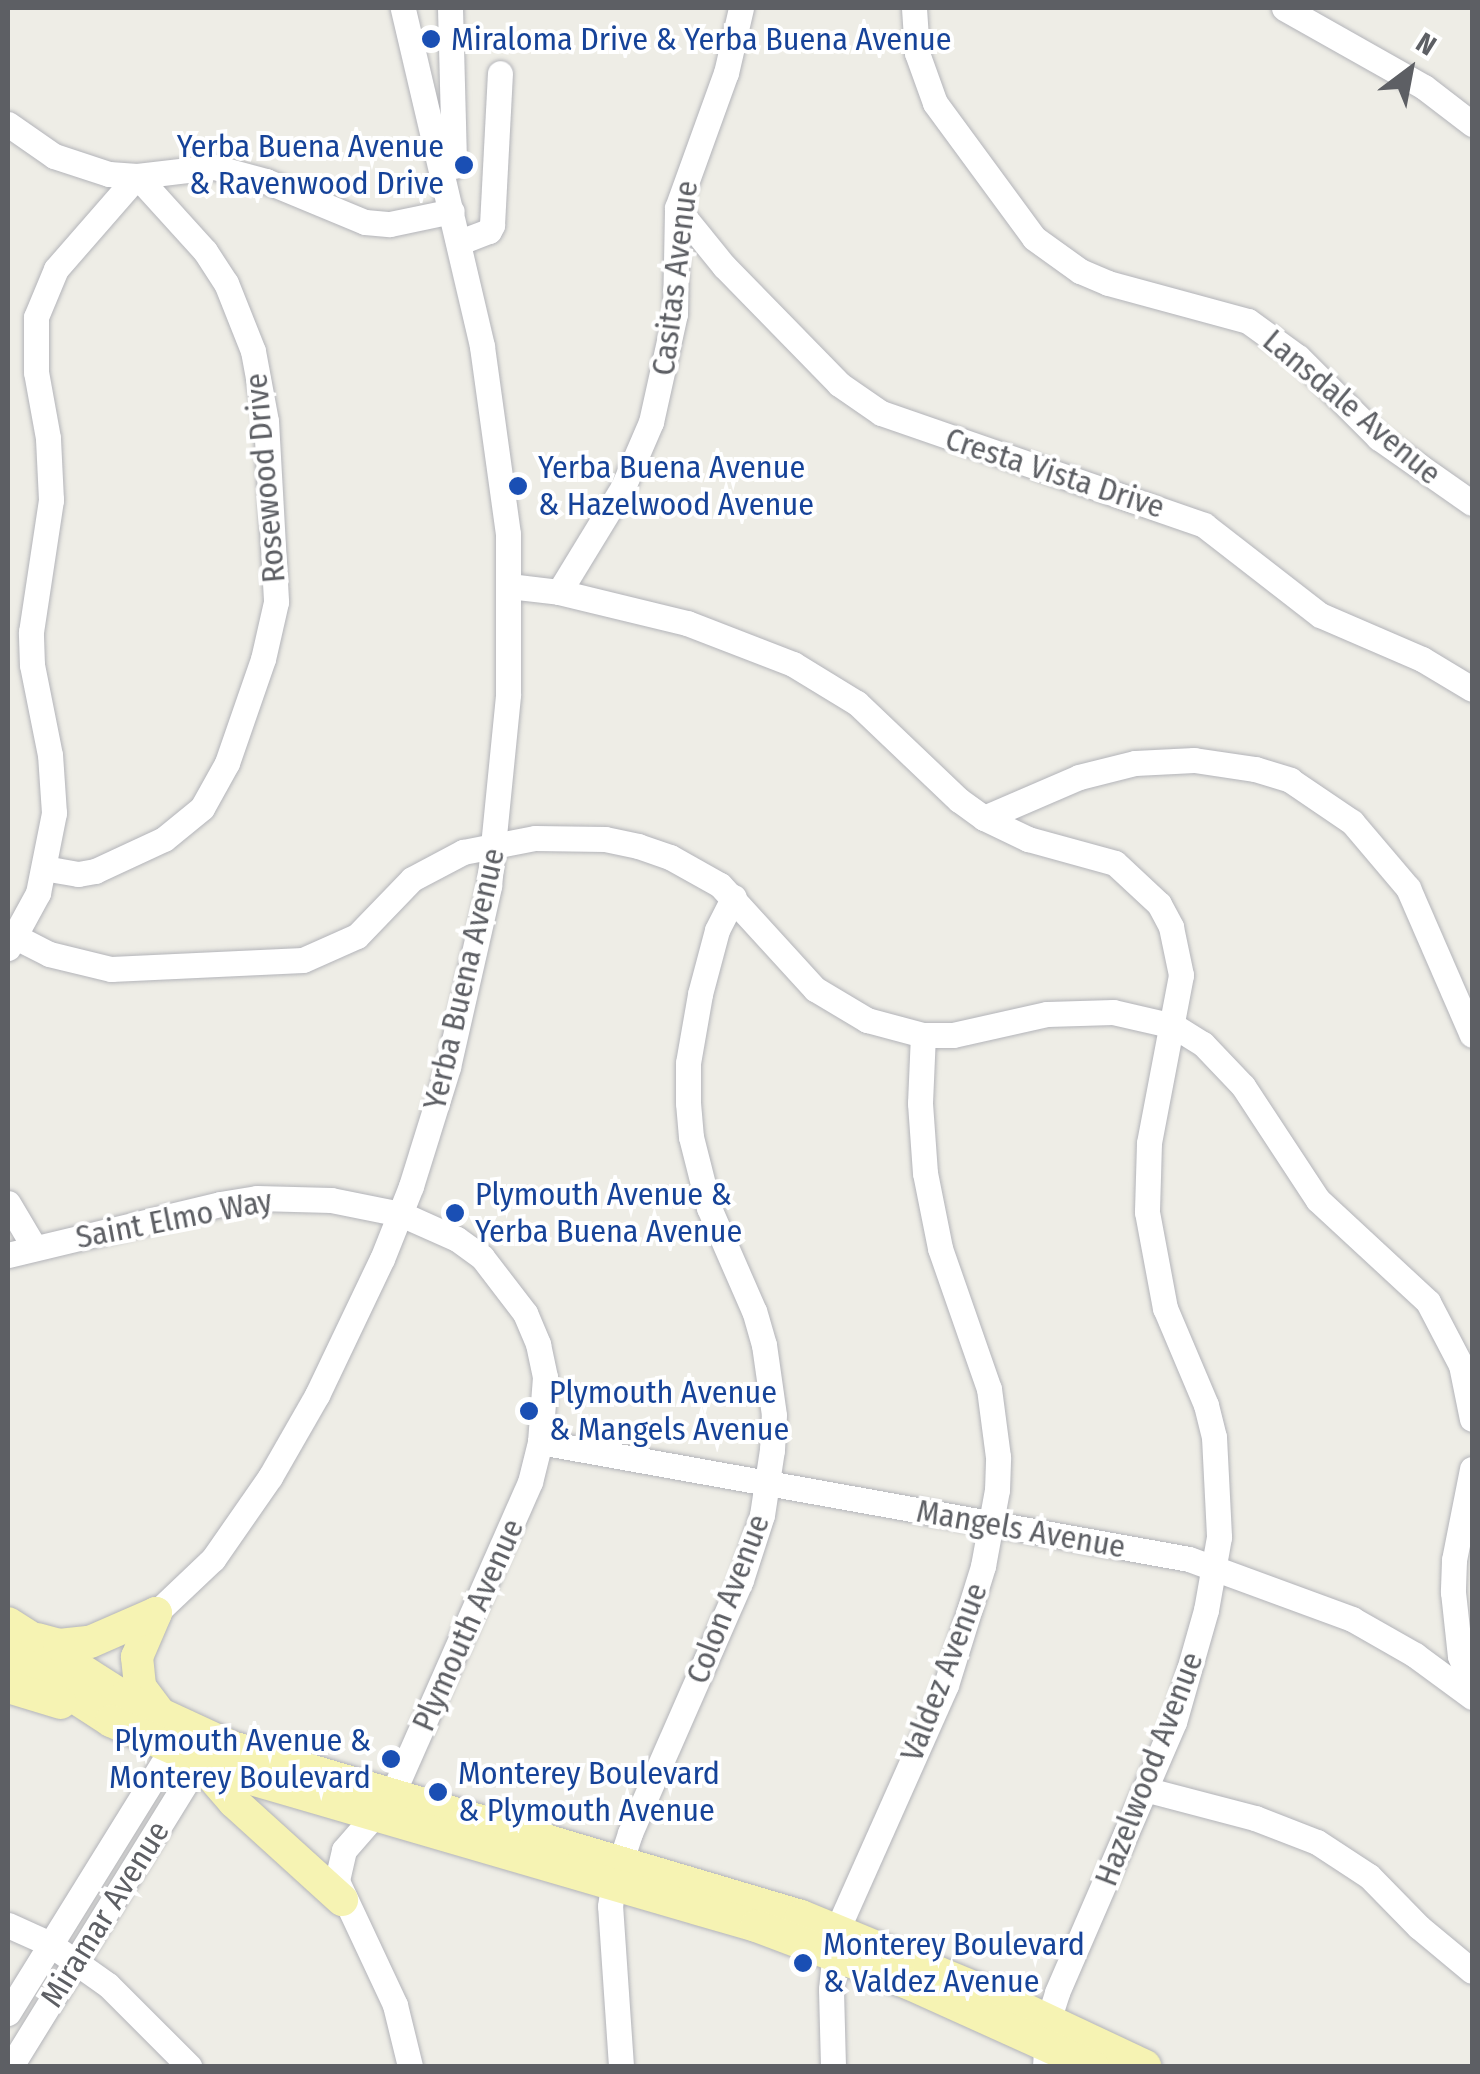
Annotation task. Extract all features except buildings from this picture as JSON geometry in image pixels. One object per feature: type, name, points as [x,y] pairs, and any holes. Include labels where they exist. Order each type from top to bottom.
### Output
[{"type":"main road","points":[[14,1638],[59,1644],[90,1642],[156,1613]]},
{"type":"main road","points":[[156,1613],[140,1643],[137,1668],[140,1687],[160,1715]]},
{"type":"main road","points":[[14,1638],[160,1715],[384,1805]]},
{"type":"main road","points":[[14,1638],[111,1720]]},
{"type":"main road","points":[[8,1687],[111,1720],[185,1756],[384,1805],[617,1871],[836,1942],[1092,2066]]},
{"type":"main road","points":[[185,1756],[342,1900]]},
{"type":"main road","points":[[1046,2043],[1144,2066]]},
{"type":"street","name":"Yerba Buena Avenue","points":[[156,1613],[212,1560],[270,1477],[332,1365],[401,1214],[461,1020],[495,844],[508,694],[508,534],[491,399],[460,242],[403,8]]},
{"type":"street","name":"Yerba Buena Avenue","points":[[450,8],[452,211]]},
{"type":"street","name":"Casitas Avenue","points":[[559,592],[623,487],[651,422],[675,314],[678,208],[726,73],[741,8]]},
{"type":"street","name":"Lansdale Avenue","points":[[914,8],[916,52],[936,103],[1034,238],[1080,271],[1108,283],[1248,321],[1298,357],[1379,438],[1472,503]]},
{"type":"street","points":[[1284,8],[1424,87],[1472,124]]},
{"type":"street","points":[[419,73],[449,80]]},
{"type":"street","points":[[460,242],[489,231],[492,225],[500,73]]},
{"type":"street","points":[[8,124],[54,156],[82,167],[137,176],[190,167],[240,172],[365,222],[390,224],[452,211]]},
{"type":"street","points":[[137,176],[56,269],[36,317],[36,372],[51,469],[48,533],[31,632],[36,697],[54,784],[52,841],[46,868],[10,940],[80,964],[111,969],[303,960],[357,936],[412,879],[434,865],[495,844],[571,837],[638,846],[670,857],[734,897],[794,968],[840,1007],[892,1028],[923,1034],[968,1032],[1079,1010],[1145,1017],[1174,1026],[1225,1064],[1318,1200],[1428,1302],[1461,1364],[1472,1419]]},
{"type":"street","name":"Rosewood Drive","points":[[46,868],[78,874],[95,871],[164,839],[202,808],[227,763],[263,660],[276,602],[266,421],[253,351],[226,283],[205,251],[137,176]]},
{"type":"street","name":"Cresta Vista Drive","points":[[678,208],[724,266],[839,384],[881,413],[1192,519],[1228,540],[1320,615],[1422,659],[1472,689]]},
{"type":"street","name":"Hazelwood Avenue","points":[[508,586],[559,592],[722,633],[793,664],[857,703],[959,800],[984,818],[1028,839],[1114,862],[1159,904],[1179,953],[1174,1026],[1149,1143],[1147,1212],[1156,1275],[1214,1438],[1220,1503],[1215,1570],[1197,1648],[1148,1790],[1046,2043]]},
{"type":"street","points":[[984,818],[1080,777],[1135,763],[1194,760],[1272,774],[1338,810],[1408,888],[1472,1035]]},
{"type":"street","name":"Colon Avenue","points":[[621,2066],[610,1906],[617,1871],[741,1580],[768,1484],[774,1414],[764,1345],[754,1311],[703,1191],[688,1103],[688,1063],[700,994],[717,930],[734,897]]},
{"type":"street","points":[[1439,965],[1472,1002]]},
{"type":"street","name":"Valdez Avenue","points":[[833,2066],[836,1942],[946,1684],[973,1605],[992,1524],[997,1474],[995,1423],[984,1371],[951,1282],[932,1211],[922,1138],[923,1034]]},
{"type":"street","name":"Saint Elmo Way","points":[[8,1255],[178,1212],[258,1198],[332,1200],[401,1214]]},
{"type":"street","points":[[8,1203],[34,1247]]},
{"type":"street","name":"Plymouth Avenue","points":[[401,1214],[457,1238],[482,1257],[525,1313],[538,1344],[544,1377],[540,1442],[515,1520],[384,1805],[344,1850],[337,1881],[342,1900],[395,2005],[410,2066]]},
{"type":"street","name":"Mangels Avenue","points":[[540,1442],[1189,1559],[1286,1591],[1352,1619],[1415,1654],[1472,1697]]},
{"type":"street","points":[[1472,1469],[1454,1560],[1453,1592],[1460,1656],[1472,1686]]},
{"type":"street","name":"Miramar Avenue","points":[[8,2013],[50,1944],[185,1756]]},
{"type":"street","name":"Miramar Avenue","points":[[11,2066],[76,1961],[185,1756]]},
{"type":"street","points":[[1148,1790],[1255,1818],[1317,1842],[1369,1876],[1418,1926],[1472,1970]]},
{"type":"street","points":[[8,1924],[76,1961],[136,2009],[189,2066]]},
{"type":"place","name":"Miraloma Drive & Yerba Buena Avenue","points":[[431,39]]},
{"type":"place","name":"Yerba Buena Avenue & Ravenwood Drive","points":[[464,165]]},
{"type":"place","name":"Yerba Buena Avenue & Hazelwood Avenue","points":[[518,486]]},
{"type":"place","name":"Plymouth Avenue & Yerba Buena Avenue","points":[[455,1213]]},
{"type":"place","name":"Plymouth Avenue & Mangels Avenue","points":[[529,1411]]},
{"type":"place","name":"Plymouth Avenue & Monterey Boulevard","points":[[391,1759]]},
{"type":"place","name":"Monterey Boulevard & Plymouth Avenue","points":[[438,1792]]},
{"type":"place","name":"Monterey Boulevard & Valdez Avenue","points":[[803,1963]]}]
